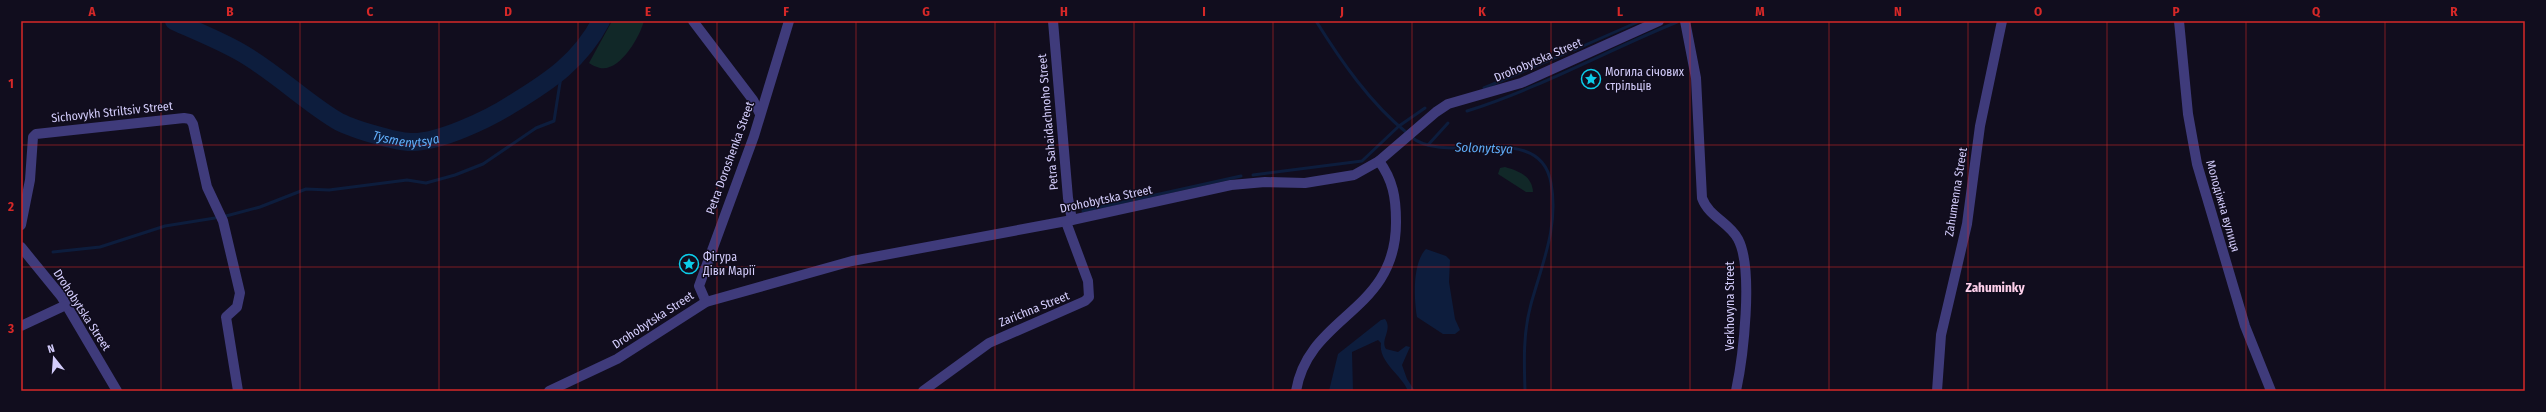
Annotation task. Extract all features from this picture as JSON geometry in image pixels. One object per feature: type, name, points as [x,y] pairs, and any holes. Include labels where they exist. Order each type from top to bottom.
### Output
[{"type":"street","points":[[694,21],[753,100],[760,114]]},
{"type":"street","name":"Petra Doroshenka Street","points":[[706,302],[699,286],[760,114],[789,21]]},
{"type":"street","name":"Petra Sahaidachnoho Street","points":[[1053,21],[1069,221]]},
{"type":"street","name":"Drohobytska Street","points":[[549,391],[617,359],[706,302],[852,261],[1069,221],[1232,185],[1265,182],[1305,183],[1340,178],[1363,172],[1379,161],[1436,112],[1454,101],[1521,83],[1659,21]]},
{"type":"street","name":"Verkhovyna Street","points":[[1685,21],[1696,78],[1702,198],[1708,210],[1734,233],[1744,257],[1744,352],[1736,391]]},
{"type":"street","name":"Zahumenna Street","points":[[1937,391],[1941,335],[1967,224],[1980,126],[2002,21]]},
{"type":"street","name":"Молодіжна вулиця","points":[[2179,21],[2188,114],[2198,164],[2245,326],[2271,391]]},
{"type":"street","name":"Sichovykh Striltsiv Street","points":[[21,225],[30,180],[33,137],[36,134],[184,118],[190,119],[193,124],[207,187],[223,221],[240,293],[237,307],[226,317],[238,391]]},
{"type":"street","points":[[1296,391],[1302,369],[1318,343],[1376,289],[1389,267],[1394,251],[1396,212],[1392,184],[1379,161]]},
{"type":"street","name":"Zarichna Street","points":[[922,391],[990,343],[1080,304],[1089,297],[1088,281],[1069,221]]},
{"type":"street","name":"Drohobytska Street","points":[[21,247],[66,305],[117,391]]},
{"type":"street","points":[[21,326],[66,305]]},
{"type":"green space","points":[[612,21],[644,21],[634,44],[622,59],[607,68],[600,68],[589,63]]},
{"type":"green space","points":[[1505,167],[1520,172],[1524,175],[1530,182],[1533,192],[1526,192],[1498,174],[1500,168]]},
{"type":"water","points":[[1426,249],[1446,256],[1450,260],[1449,282],[1455,319],[1460,330],[1455,334],[1443,334],[1417,317],[1415,301],[1416,272],[1421,255]]},
{"type":"water","points":[[1385,319],[1388,327],[1384,342],[1386,349],[1398,352],[1406,346],[1410,347],[1402,365],[1407,379],[1415,391],[1408,391],[1401,379],[1383,356],[1381,343],[1378,340],[1352,352],[1353,391],[1329,391],[1338,354],[1381,320]]},
{"type":"waterway","name":"Tysmenytsya","points":[[174,21],[240,52],[336,120],[384,137],[411,142],[435,139],[477,123],[502,110],[539,87],[574,59],[584,48],[601,21]]},
{"type":"waterway","name":"Solonytsya","points":[[1316,21],[1357,81],[1393,121],[1407,133]]},
{"type":"waterway","points":[[1574,50],[1640,21]]},
{"type":"waterway","points":[[1467,111],[1494,102],[1547,80],[1677,22]]},
{"type":"waterway","points":[[1484,88],[1566,53]]},
{"type":"waterway","points":[[226,216],[260,207],[306,189],[329,190],[407,180],[426,183],[455,175],[483,164],[536,128],[554,121],[562,70]]},
{"type":"waterway","points":[[1253,175],[1362,161],[1399,126],[1425,108]]},
{"type":"waterway","points":[[1428,145],[1448,123]]},
{"type":"waterway","name":"Solonytsya","points":[[1411,137],[1427,145],[1447,148],[1512,148],[1530,153],[1543,164],[1551,183],[1553,214],[1548,245],[1528,315],[1524,358],[1525,391]]},
{"type":"waterway","points":[[1083,211],[1241,176]]},
{"type":"waterway","points":[[53,252],[100,247],[165,226],[215,218]]},
{"type":"place","name":"Могила січових стрільців","points":[[1591,79]]},
{"type":"place","name":"Фігура Діви Марії","points":[[689,264]]},
{"type":"district","name":"Zahuminky","points":[[1995,287]]}]
